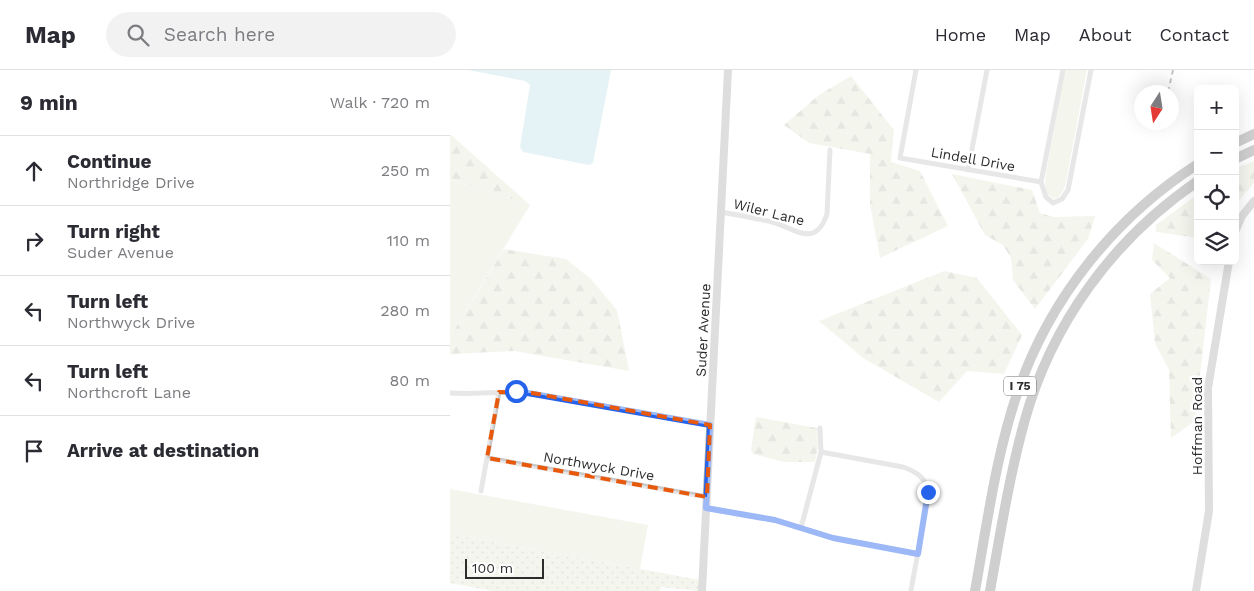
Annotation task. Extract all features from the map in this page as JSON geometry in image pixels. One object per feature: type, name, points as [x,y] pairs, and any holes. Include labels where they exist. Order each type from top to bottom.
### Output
[{"type":"highway","points":[[1239,141],[1254,134]]},
{"type":"highway","points":[[1239,157],[1254,150]]},
{"type":"highway","name":"I 75","points":[[975,591],[1003,446],[1024,374],[1044,332],[1068,291],[1097,252],[1121,226],[1176,179],[1194,167]]},
{"type":"highway","name":"I 75","points":[[990,591],[1016,455],[1039,378],[1070,315],[1091,283],[1115,254],[1144,224],[1194,185]]},
{"type":"street","name":"Suder Avenue","points":[[702,591],[728,70]]},
{"type":"street","name":"Lindell Drive","points":[[916,70],[900,158],[1041,182]]},
{"type":"street","points":[[968,170],[987,70]]},
{"type":"street","points":[[1063,70],[1041,182],[1046,197],[1050,202],[1058,202],[1066,195],[1091,70]]},
{"type":"street","name":"Wiler Lane","points":[[721,212],[780,224],[798,233],[811,233],[821,226],[827,214],[830,150]]},
{"type":"street","points":[[1239,223],[1254,201]]},
{"type":"street","name":"Hoffman Road","points":[[1196,591],[1209,511],[1208,388],[1228,265]]},
{"type":"street","points":[[450,393],[472,395],[499,392],[532,393],[710,425]]},
{"type":"street","points":[[481,491],[499,392]]},
{"type":"street","points":[[801,528],[821,452],[820,428]]},
{"type":"street","points":[[821,452],[903,467],[914,471],[927,484],[928,492],[911,590]]},
{"type":"street","name":"Northwyck Drive","points":[[487,458],[707,497]]},
{"type":"street","points":[[706,508],[775,520],[833,538],[918,554]]},
{"type":"highlighted area","points":[[499,392],[532,393],[710,425],[707,497],[487,458]]},
{"type":"green space","points":[[1065,70],[1087,70],[1065,187],[1059,197],[1054,199],[1047,194],[1045,184],[1046,172]]},
{"type":"green space","points":[[851,76],[894,130],[891,162],[920,171],[948,226],[880,258],[870,204],[870,154],[809,143],[784,125],[819,95]]},
{"type":"green space","points":[[450,134],[530,205],[450,179]]},
{"type":"green space","points":[[1254,161],[1254,183],[1239,200],[1239,175],[1239,167]]},
{"type":"green space","points":[[952,174],[1032,190],[1040,213],[1053,217],[1095,216],[1088,239],[1035,309],[1013,280],[1011,258],[1003,245],[985,235]]},
{"type":"green space","points":[[450,179],[530,205],[450,337]]},
{"type":"green space","points":[[1194,197],[1194,237],[1156,232],[1156,225]]},
{"type":"green space","points":[[1154,243],[1211,279],[1195,421],[1171,438],[1169,370],[1155,343],[1150,294],[1170,278],[1152,260]]},
{"type":"green space","points":[[504,249],[566,259],[591,279],[617,310],[629,371],[514,351],[450,354],[450,337]]},
{"type":"green space","points":[[944,271],[977,278],[1022,335],[1004,374],[967,371],[939,402],[863,358],[819,321]]},
{"type":"green space","points":[[756,417],[817,428],[818,446],[815,462],[784,462],[753,454],[751,450]]},
{"type":"green space","points":[[450,489],[648,525],[640,569],[450,534]]},
{"type":"green space","points":[[450,534],[700,580],[698,591],[661,587],[660,591],[492,591],[450,583]]},
{"type":"water","points":[[468,70],[611,70],[593,163],[589,165],[523,152],[520,147],[530,85],[525,81]]},
{"type":"railway","points":[[1170,85],[1173,70]]},
{"type":"route","points":[[516,391],[710,425],[706,508],[775,520],[833,538],[918,554],[928,492]]}]
